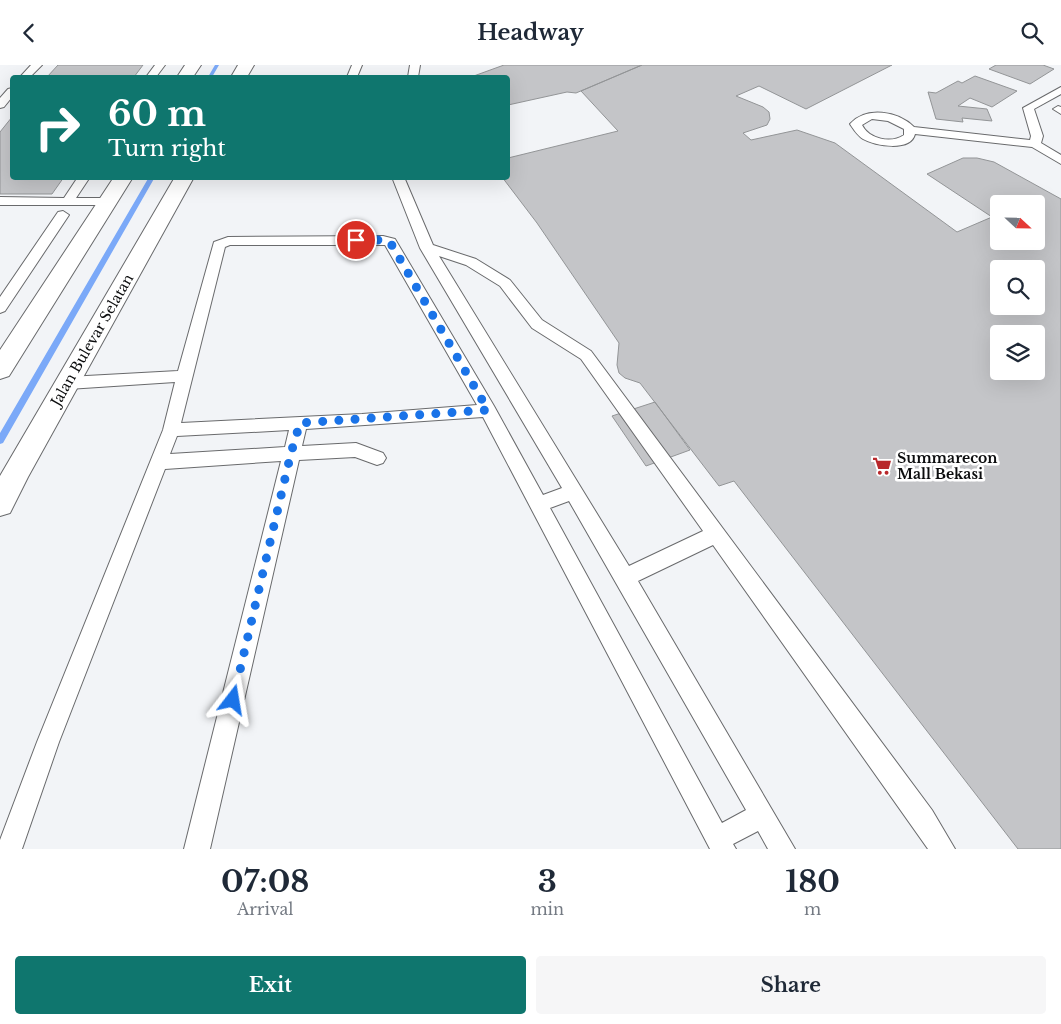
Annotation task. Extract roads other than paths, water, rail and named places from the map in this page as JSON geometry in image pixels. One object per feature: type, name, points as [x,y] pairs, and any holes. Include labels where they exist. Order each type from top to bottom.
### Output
[{"type":"main road","points":[[0,370],[122,180]]},
{"type":"main road","name":"Jalan Bulevar Selatan","points":[[0,504],[16,471],[183,180]]},
{"type":"lane","points":[[27,75],[37,65]]},
{"type":"lane","points":[[1034,144],[1037,135],[1028,107],[1061,90]]},
{"type":"lane","points":[[0,105],[10,93]]},
{"type":"lane","points":[[910,130],[1034,144],[1061,160]]},
{"type":"lane","points":[[1,306],[82,180]]},
{"type":"lane","points":[[399,180],[427,248],[625,577],[782,849]]},
{"type":"lane","points":[[0,201],[65,209],[109,202]]},
{"type":"lane","points":[[9,849],[48,741],[171,430],[219,245],[228,241],[383,240],[390,242],[488,410],[720,844],[762,815]]},
{"type":"lane","points":[[427,248],[471,263],[505,283],[537,325],[586,355],[923,819],[942,849]]},
{"type":"lane","points":[[68,383],[185,376]]},
{"type":"lane","points":[[171,430],[488,410]]},
{"type":"lane","points":[[197,849],[291,453],[300,423]]},
{"type":"lane","points":[[159,462],[352,450],[377,457]]},
{"type":"lane","points":[[538,504],[573,492]]},
{"type":"lane","points":[[625,577],[716,534]]},
{"type":"waterway","points":[[211,75],[217,65]]},
{"type":"waterway","points":[[0,441],[150,180]]},
{"type":"place","name":"Summarecon Mall Bekasi","points":[[882,466]]}]
